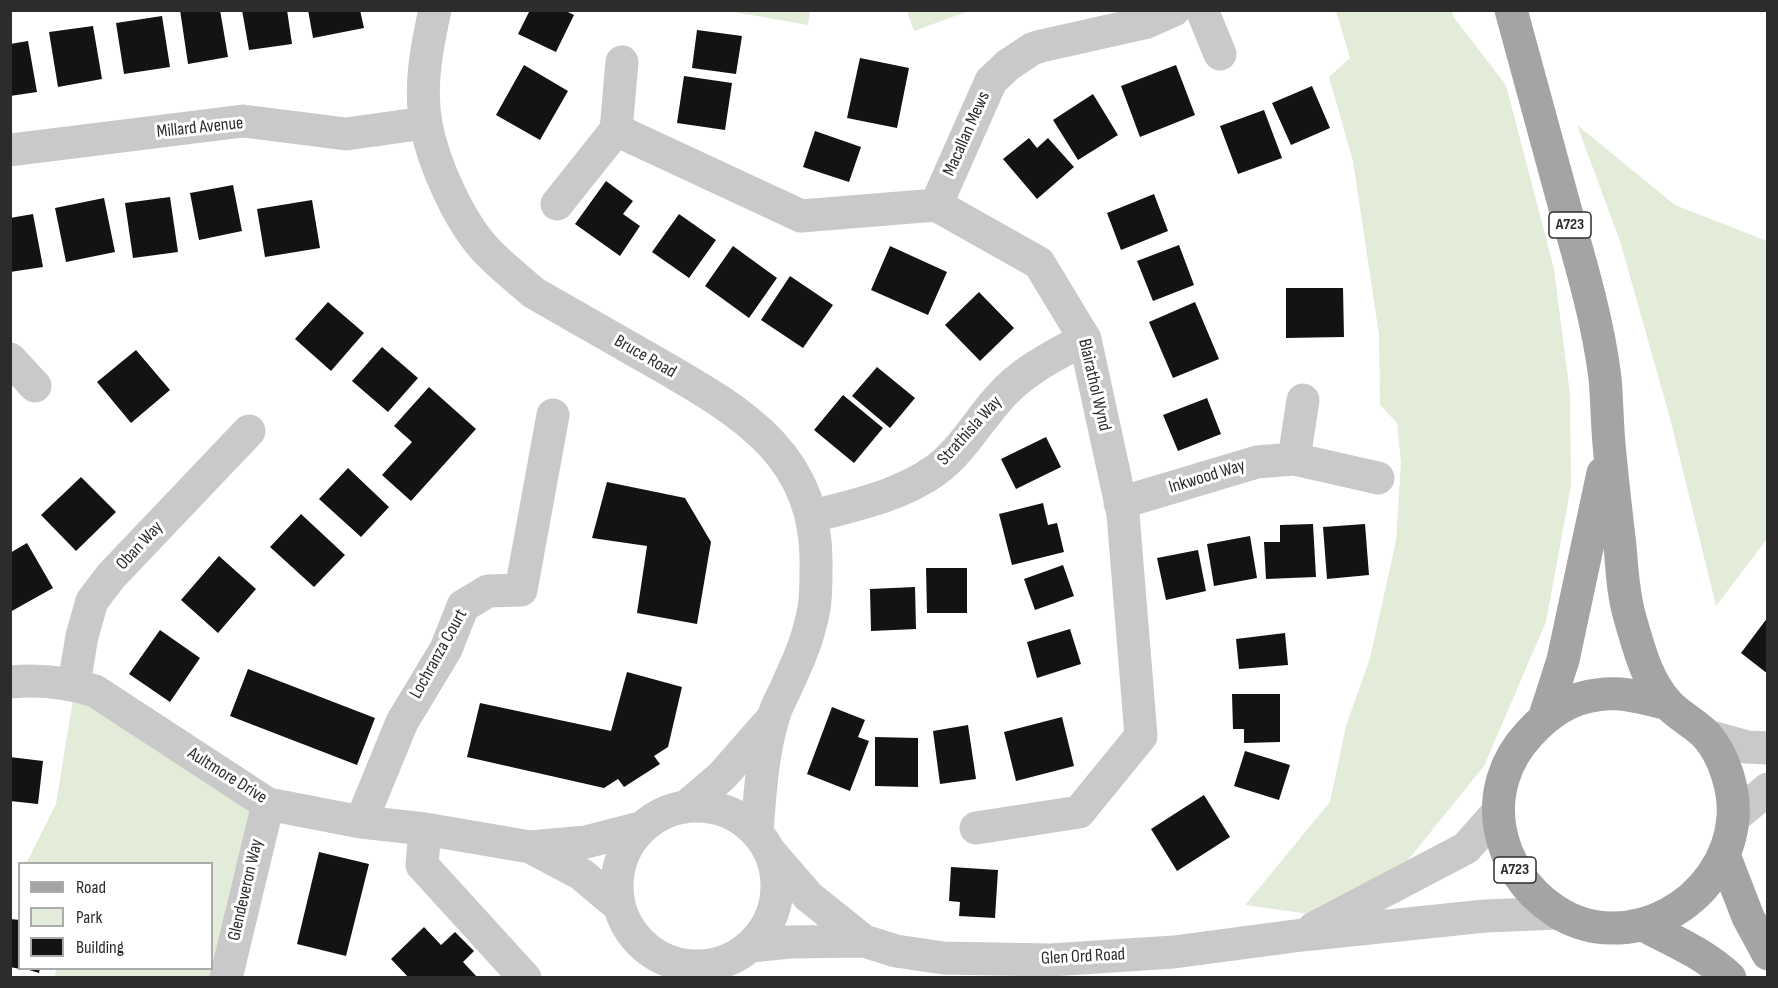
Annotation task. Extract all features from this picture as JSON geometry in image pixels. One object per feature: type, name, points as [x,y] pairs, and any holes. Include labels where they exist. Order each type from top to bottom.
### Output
[{"type":"main road","name":"A723","points":[[1511,10],[1595,322],[1605,378],[1609,443],[1626,603],[1641,656],[1652,680],[1668,704],[1707,736],[1720,757],[1730,781],[1733,818],[1724,855],[1713,877],[1697,895],[1672,914],[1643,925],[1613,928],[1588,925],[1559,913],[1535,896],[1517,874],[1503,845],[1498,812],[1502,778],[1517,747],[1545,716],[1568,703],[1595,695],[1624,693],[1668,704]]},
{"type":"main road","name":"A723","points":[[1545,716],[1563,660],[1609,443]]},
{"type":"main road","points":[[1724,855],[1748,917],[1767,954]]},
{"type":"main road","points":[[1643,925],[1696,953],[1730,978]]},
{"type":"street","name":"Bruce Road","points":[[435,10],[423,83],[425,123],[446,184],[462,216],[485,249],[510,274],[534,292],[700,388],[747,419],[774,445],[791,467],[802,488],[813,516],[817,552],[816,588],[812,621],[798,661],[773,718],[762,776],[764,842]]},
{"type":"street","name":"Macallan Mews","points":[[936,206],[991,81],[1008,65],[1032,49],[1041,46],[1144,23],[1174,10]]},
{"type":"street","points":[[1202,10],[1220,54]]},
{"type":"street","points":[[557,204],[616,130],[622,62]]},
{"type":"street","name":"Millard Avenue","points":[[10,150],[243,121],[346,134],[425,123]]},
{"type":"street","points":[[616,130],[801,216],[936,206]]},
{"type":"street","name":"Blairathol Wynd","points":[[936,206],[1039,263],[1085,339],[1123,514],[1141,736],[1079,812],[976,828]]},
{"type":"street","name":"Strathisla Way","points":[[813,516],[894,493],[928,475],[954,454],[1000,396],[1038,364],[1085,339]]},
{"type":"street","points":[[10,359],[35,386]]},
{"type":"street","points":[[1294,459],[1303,400]]},
{"type":"street","name":"Lochranza Court","points":[[361,822],[402,722],[446,649],[462,606],[488,591],[521,590],[553,415]]},
{"type":"street","name":"Oban Way","points":[[74,684],[82,636],[93,601],[111,576],[249,431]]},
{"type":"street","name":"Inkwood Way","points":[[1120,503],[1257,462],[1294,459],[1378,478]]},
{"type":"street","name":"Aultmore Drive","points":[[10,682],[36,679],[74,684],[95,691],[268,804],[361,822],[425,829],[530,847],[586,842],[640,828]]},
{"type":"street","name":"Bruce Road","points":[[688,805],[722,776],[773,718]]},
{"type":"street","points":[[1707,736],[1747,747],[1767,748]]},
{"type":"street","points":[[1733,818],[1767,789]]},
{"type":"street","name":"Glendeveron Way","points":[[226,978],[268,804]]},
{"type":"street","points":[[688,805],[714,806],[737,816],[764,842],[777,878],[776,903],[766,927],[731,961],[702,966],[674,963],[650,964],[629,931],[618,905],[616,877],[621,859],[624,850],[640,828],[664,812],[688,805]]},
{"type":"street","name":"Glen Ord Road","points":[[1302,935],[1466,848],[1498,812]]},
{"type":"street","points":[[425,829],[422,865],[525,978]]},
{"type":"street","name":"Glen Ord Road","points":[[764,842],[808,896],[864,941]]},
{"type":"street","name":"Aultmore Drive","points":[[530,847],[581,874],[618,905]]},
{"type":"street","name":"Glen Ord Road","points":[[731,961],[790,942],[864,941],[896,951],[942,958],[1050,960],[1174,952],[1302,935],[1485,916],[1559,913]]},
{"type":"green space","points":[[907,10],[969,11],[914,31]]},
{"type":"green space","points":[[728,11],[810,11],[808,25]]},
{"type":"green space","points":[[1336,11],[1451,11],[1506,85],[1554,269],[1570,394],[1571,486],[1546,622],[1484,766],[1408,860],[1309,914],[1245,905],[1330,802],[1346,726],[1370,658],[1396,541],[1401,462],[1397,423],[1380,405],[1379,335],[1353,161],[1329,77],[1350,58]]},
{"type":"green space","points":[[1577,125],[1675,205],[1767,241],[1767,539],[1716,606],[1670,418],[1620,241]]},
{"type":"green space","points":[[74,693],[259,805],[220,977],[55,977],[56,970],[213,970],[213,862],[27,862],[56,804]]},
{"type":"building","points":[[180,10],[220,10],[228,57],[188,64]]},
{"type":"building","points":[[242,10],[287,10],[292,44],[249,50]]},
{"type":"building","points":[[308,10],[360,10],[364,28],[313,38]]},
{"type":"building","points":[[530,10],[564,10],[574,15],[556,52],[518,34]]},
{"type":"building","points":[[162,16],[170,67],[124,74],[116,23]]},
{"type":"building","points":[[93,26],[102,79],[58,87],[49,32]]},
{"type":"building","points":[[697,30],[742,36],[736,74],[692,68]]},
{"type":"building","points":[[28,41],[37,92],[10,96],[10,44]]},
{"type":"building","points":[[860,58],[909,68],[897,128],[847,118]]},
{"type":"building","points":[[524,65],[568,91],[540,140],[496,115]]},
{"type":"building","points":[[1176,65],[1195,115],[1140,137],[1121,86]]},
{"type":"building","points":[[684,76],[732,83],[725,130],[677,123]]},
{"type":"building","points":[[1312,86],[1330,128],[1291,145],[1272,103]]},
{"type":"building","points":[[1093,94],[1118,135],[1078,160],[1053,120]]},
{"type":"building","points":[[1264,110],[1282,158],[1238,174],[1220,126]]},
{"type":"building","points":[[815,131],[861,147],[849,182],[803,167]]},
{"type":"building","points":[[1029,138],[1037,148],[1048,138],[1074,167],[1037,199],[1003,159]]},
{"type":"building","points":[[606,181],[633,201],[623,214],[640,226],[620,256],[575,224]]},
{"type":"building","points":[[233,185],[242,231],[199,240],[190,193]]},
{"type":"building","points":[[1154,194],[1168,231],[1121,250],[1107,213]]},
{"type":"building","points":[[170,197],[178,252],[133,258],[125,203]]},
{"type":"building","points":[[104,198],[115,252],[66,262],[55,208]]},
{"type":"building","points":[[312,200],[320,248],[265,257],[257,209]]},
{"type":"building","points":[[33,214],[43,267],[10,272],[10,218]]},
{"type":"building","points":[[679,214],[716,240],[689,278],[652,252]]},
{"type":"building","points":[[1179,245],[1194,285],[1153,301],[1137,261]]},
{"type":"building","points":[[733,246],[777,278],[749,318],[705,286]]},
{"type":"building","points":[[890,246],[947,272],[928,315],[871,290]]},
{"type":"building","points":[[790,276],[833,305],[803,348],[761,320]]},
{"type":"building","points":[[1286,288],[1343,288],[1344,337],[1286,338]]},
{"type":"building","points":[[979,292],[1014,328],[980,361],[945,325]]},
{"type":"building","points":[[328,302],[364,333],[331,371],[295,339]]},
{"type":"building","points":[[1195,302],[1219,359],[1173,378],[1149,322]]},
{"type":"building","points":[[382,347],[418,378],[388,412],[352,381]]},
{"type":"building","points":[[136,350],[170,390],[131,423],[97,382]]},
{"type":"building","points":[[877,367],[915,398],[890,428],[852,396]]},
{"type":"building","points":[[429,387],[476,429],[411,501],[382,475],[412,442],[394,426]]},
{"type":"building","points":[[843,395],[883,428],[854,463],[814,430]]},
{"type":"building","points":[[1207,398],[1221,434],[1178,451],[1163,415]]},
{"type":"building","points":[[1046,437],[1061,467],[1016,489],[1001,459]]},
{"type":"building","points":[[348,468],[389,507],[361,537],[319,499]]},
{"type":"building","points":[[81,477],[116,512],[76,551],[41,515]]},
{"type":"building","points":[[607,482],[685,498],[711,542],[697,624],[637,613],[647,546],[592,538]]},
{"type":"building","points":[[1043,503],[1048,525],[1057,523],[1064,552],[1012,565],[999,514]]},
{"type":"building","points":[[301,514],[345,555],[314,587],[270,547]]},
{"type":"building","points":[[1313,524],[1316,577],[1266,579],[1264,542],[1280,542],[1280,525]]},
{"type":"building","points":[[1365,524],[1369,575],[1327,579],[1323,527]]},
{"type":"building","points":[[1250,536],[1257,578],[1214,586],[1207,544]]},
{"type":"building","points":[[27,543],[53,588],[10,612],[10,553]]},
{"type":"building","points":[[1198,550],[1206,591],[1166,600],[1157,558]]},
{"type":"building","points":[[219,556],[256,589],[218,633],[181,600]]},
{"type":"building","points":[[1063,565],[1074,596],[1035,610],[1024,579]]},
{"type":"building","points":[[926,568],[967,568],[967,613],[927,613]]},
{"type":"building","points":[[915,587],[916,629],[871,631],[870,589]]},
{"type":"building","points":[[1768,617],[1768,674],[1741,653]]},
{"type":"building","points":[[1070,629],[1081,664],[1037,678],[1027,642]]},
{"type":"building","points":[[160,630],[200,658],[170,702],[129,674]]},
{"type":"building","points":[[1285,633],[1288,665],[1239,669],[1236,639]]},
{"type":"building","points":[[248,669],[375,718],[357,765],[230,716]]},
{"type":"building","points":[[627,672],[682,687],[668,747],[654,756],[660,764],[624,787],[618,779],[604,788],[467,757],[480,703],[611,731]]},
{"type":"building","points":[[1232,694],[1280,694],[1280,742],[1244,743],[1244,729],[1233,729]]},
{"type":"building","points":[[832,707],[865,720],[858,737],[869,741],[850,791],[807,774]]},
{"type":"building","points":[[1062,717],[1074,766],[1016,781],[1004,732]]},
{"type":"building","points":[[968,725],[976,779],[940,784],[933,731]]},
{"type":"building","points":[[875,737],[918,738],[918,787],[875,786]]},
{"type":"building","points":[[1245,751],[1290,765],[1279,800],[1234,786]]},
{"type":"building","points":[[10,757],[43,761],[38,804],[10,801]]},
{"type":"building","points":[[1204,795],[1230,837],[1177,871],[1151,829]]},
{"type":"building","points":[[319,852],[369,864],[346,956],[297,944]]},
{"type":"building","points":[[951,867],[998,870],[995,918],[959,916],[960,902],[949,901]]},
{"type":"building","points":[[10,919],[18,920],[18,969],[10,967]]},
{"type":"building","points":[[424,927],[441,945],[455,932],[474,951],[463,962],[478,978],[409,978],[391,959]]}]
